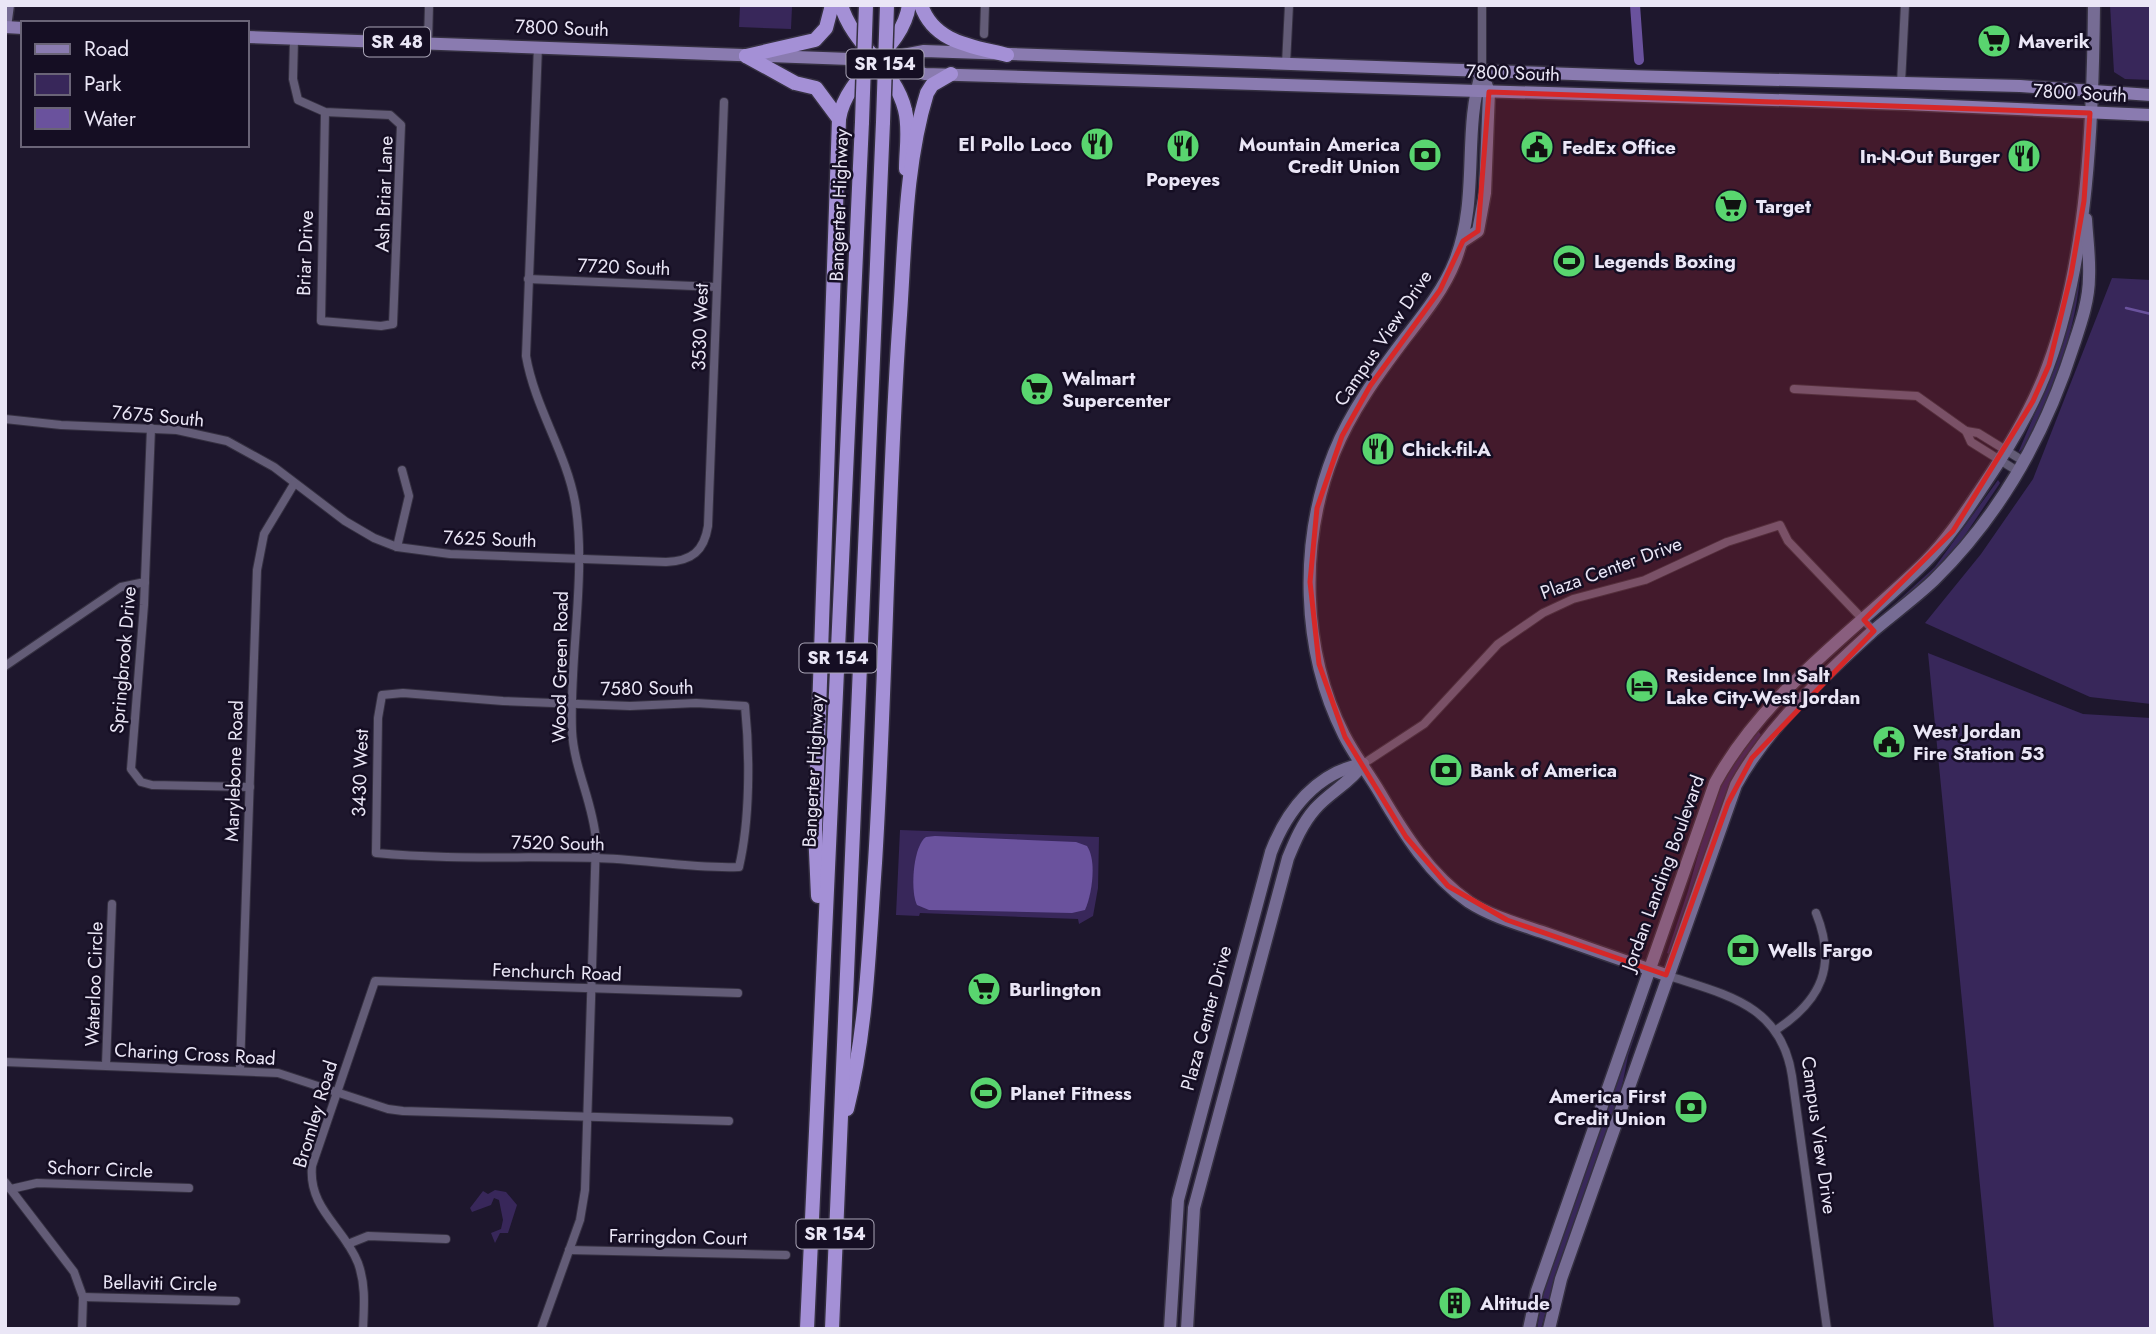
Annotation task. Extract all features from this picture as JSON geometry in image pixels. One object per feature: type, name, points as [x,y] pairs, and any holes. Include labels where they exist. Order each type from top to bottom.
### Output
[{"type":"highway","points":[[746,56],[816,40],[828,23],[832,5]]},
{"type":"highway","points":[[841,5],[850,30],[891,79],[905,107],[908,212]]},
{"type":"highway","name":"Bangerter Highway","points":[[807,1329],[866,5]]},
{"type":"highway","name":"SR 154","points":[[832,1329],[887,5]]},
{"type":"highway","points":[[822,982],[815,831],[839,119],[849,90],[899,34],[908,18],[909,5]]},
{"type":"highway","points":[[921,5],[925,17],[951,41],[1007,55]]},
{"type":"highway","points":[[746,56],[795,83],[816,88],[839,119]]},
{"type":"highway","points":[[839,1140],[855,1076],[861,1034],[872,907],[881,764],[894,420],[908,212],[927,93],[932,85],[951,74]]},
{"type":"main road","points":[[5,27],[8,5]]},
{"type":"main road","name":"Jordan Landing Boulevard","points":[[1528,1329],[1537,1291],[1690,847],[1715,783],[1728,759],[1762,713],[1864,620],[1953,531],[2003,456],[2049,365],[2063,315],[2084,201],[2094,5]]},
{"type":"main road","name":"7800 South","points":[[248,37],[877,60],[925,51],[1482,71],[2021,86],[2151,95]]},
{"type":"main road","name":"7800 South","points":[[877,60],[925,74],[2151,115]]},
{"type":"main road","points":[[1463,241],[1478,231],[1483,209],[1489,92],[1482,71]]},
{"type":"main road","name":"Campus View Drive","points":[[1482,71],[1475,91],[1472,183],[1463,241],[1440,290],[1352,416],[1327,472],[1318,508],[1310,582],[1315,639],[1325,686],[1337,719],[1406,837],[1448,886],[1464,898],[1507,920],[1667,975]]},
{"type":"main road","points":[[1642,96],[1648,89],[1664,85],[1708,86],[1716,84],[1718,78]]},
{"type":"main road","name":"Jordan Landing Boulevard","points":[[1549,1329],[1561,1279],[1728,803],[1743,772],[1783,720],[1874,631],[1934,579],[1985,520],[2022,467],[2044,428],[2082,318],[2090,278],[2084,201]]},
{"type":"main road","name":"Plaza Center Drive","points":[[1170,1329],[1178,1200],[1270,852],[1285,821],[1308,793],[1344,768],[1363,764]]},
{"type":"main road","name":"Plaza Center Drive","points":[[1187,1329],[1194,1208],[1288,858],[1302,827],[1316,808],[1352,780],[1363,764]]},
{"type":"street","points":[[428,43],[429,5]]},
{"type":"street","points":[[984,34],[985,5]]},
{"type":"street","points":[[1286,64],[1289,5]]},
{"type":"street","points":[[1482,5],[1482,71]]},
{"type":"street","points":[[1901,83],[1905,5]]},
{"type":"street","name":"Ash Briar Lane","points":[[294,39],[295,93],[305,106],[325,112],[384,114],[395,117],[401,125],[393,324]]},
{"type":"street","name":"Wood Green Road","points":[[538,46],[526,356],[530,380],[575,499],[577,558],[574,748],[595,823],[585,1190],[580,1220],[541,1329]]},
{"type":"street","name":"3530 West","points":[[700,551],[708,526],[724,102]]},
{"type":"street","name":"Briar Drive","points":[[325,112],[321,321],[369,326],[393,324]]},
{"type":"street","name":"7720 South","points":[[528,279],[718,287]]},
{"type":"street","points":[[1794,389],[1911,394],[1933,405],[1966,431],[1978,433],[2003,456],[2022,467]]},
{"type":"street","name":"7675 South","points":[[5,419],[202,433],[251,452],[294,484]]},
{"type":"street","name":"Springbrook Drive","points":[[151,428],[145,582],[131,769],[141,782],[152,785],[250,787]]},
{"type":"street","points":[[397,548],[409,496],[402,470]]},
{"type":"street","name":"7625 South","points":[[294,484],[373,538],[397,548],[421,552],[679,562],[700,551]]},
{"type":"street","name":"Marylebone Road","points":[[240,1069],[259,554],[274,514],[294,484]]},
{"type":"street","name":"Plaza Center Drive","points":[[1363,764],[1424,724],[1498,644],[1543,613],[1573,599],[1645,580],[1755,531],[1780,525],[1788,541],[1874,631]]},
{"type":"street","points":[[5,666],[121,587],[145,582]]},
{"type":"street","name":"7580 South","points":[[383,695],[428,694],[503,701],[630,706],[696,703],[745,706],[744,845],[739,867]]},
{"type":"street","name":"3430 West","points":[[376,853],[378,718],[383,695]]},
{"type":"street","name":"7520 South","points":[[376,853],[478,859],[595,858],[659,861],[716,868],[739,867]]},
{"type":"street","name":"Waterloo Circle","points":[[106,1065],[112,904]]},
{"type":"street","points":[[1776,1030],[1805,1006],[1822,977],[1826,948],[1816,913]]},
{"type":"street","name":"Campus View Drive","points":[[1667,975],[1748,1005],[1776,1030],[1790,1062],[1827,1329]]},
{"type":"street","name":"Fenchurch Road","points":[[374,981],[738,993]]},
{"type":"street","name":"Bromley Road","points":[[363,1329],[362,1276],[348,1244],[314,1197],[311,1178],[374,981]]},
{"type":"street","name":"Charing Cross Road","points":[[5,1062],[240,1069],[278,1073],[403,1111],[729,1121]]},
{"type":"street","name":"Schorr Circle","points":[[8,1185],[37,1183],[189,1188]]},
{"type":"street","points":[[8,1185],[74,1272],[83,1297],[82,1329]]},
{"type":"street","points":[[348,1244],[368,1236],[446,1238]]},
{"type":"street","name":"Farringdon Court","points":[[569,1250],[786,1255]]},
{"type":"street","name":"Bellaviti Circle","points":[[83,1297],[236,1301]]},
{"type":"highlighted area","points":[[1489,92],[2090,113],[2084,201],[2071,275],[2049,365],[2033,401],[1953,531],[1864,620],[1874,631],[1752,758],[1728,803],[1666,975],[1507,920],[1448,886],[1406,837],[1345,737],[1319,664],[1310,582],[1317,508],[1342,436],[1370,386],[1440,290],[1463,241],[1478,231]]},
{"type":"green space","points":[[2110,5],[2151,5],[2151,80],[2125,79],[2114,72]]},
{"type":"green space","points":[[740,6],[792,7],[791,29],[739,27]]},
{"type":"green space","points":[[2081,251],[2077,302],[2065,350],[2029,443],[2018,453],[2041,399]]},
{"type":"green space","points":[[2112,278],[2151,280],[2151,704],[2090,697],[1925,623],[1981,554],[2033,479]]},
{"type":"green space","points":[[1998,480],[2000,483],[1955,550],[1927,579],[1888,610],[1935,567]]},
{"type":"green space","points":[[1928,653],[2083,714],[2151,718],[2151,1329],[1994,1329]]},
{"type":"green space","points":[[1757,729],[1761,735],[1744,758],[1726,793],[1669,954],[1667,953],[1711,808],[1724,778]]},
{"type":"green space","points":[[900,830],[1099,837],[1098,888],[1093,916],[1079,924],[1078,919],[920,913],[919,916],[896,915]]},
{"type":"green space","points":[[1647,990],[1650,991],[1628,1056],[1621,1091],[1557,1271],[1541,1329],[1537,1329],[1544,1285]]},
{"type":"green space","points":[[495,1190],[506,1192],[517,1205],[508,1233],[500,1233],[495,1243],[491,1233],[501,1229],[503,1220],[499,1200],[494,1198],[491,1205],[472,1212],[470,1208],[483,1191],[488,1194]]},
{"type":"water","points":[[926,837],[1076,842],[1087,846],[1092,860],[1092,878],[1085,910],[1072,913],[929,910],[917,905],[914,869],[918,849]]},
{"type":"waterway","points":[[1635,5],[1639,60]]},
{"type":"waterway","points":[[2126,308],[2151,314]]},
{"type":"place","name":"Maverik","points":[[1994,41]]},
{"type":"place","name":"El Pollo Loco","points":[[1097,144]]},
{"type":"place","name":"Popeyes","points":[[1183,146]]},
{"type":"place","name":"FedEx Office","points":[[1537,147]]},
{"type":"place","name":"Mountain America Credit Union","points":[[1425,155]]},
{"type":"place","name":"In-N-Out Burger","points":[[2024,156]]},
{"type":"place","name":"Target","points":[[1731,206]]},
{"type":"place","name":"Legends Boxing","points":[[1569,261]]},
{"type":"place","name":"Walmart Supercenter","points":[[1037,389]]},
{"type":"place","name":"Chick-fil-A","points":[[1378,449]]},
{"type":"place","name":"Residence Inn Salt Lake City-West Jordan","points":[[1642,686]]},
{"type":"place","name":"West Jordan Fire Station 53","points":[[1889,742]]},
{"type":"place","name":"Bank of America","points":[[1446,770]]},
{"type":"place","name":"Wells Fargo","points":[[1743,950]]},
{"type":"place","name":"Burlington","points":[[984,989]]},
{"type":"place","name":"Planet Fitness","points":[[986,1093]]},
{"type":"place","name":"America First Credit Union","points":[[1691,1107]]},
{"type":"place","name":"Altitude","points":[[1455,1303]]}]
